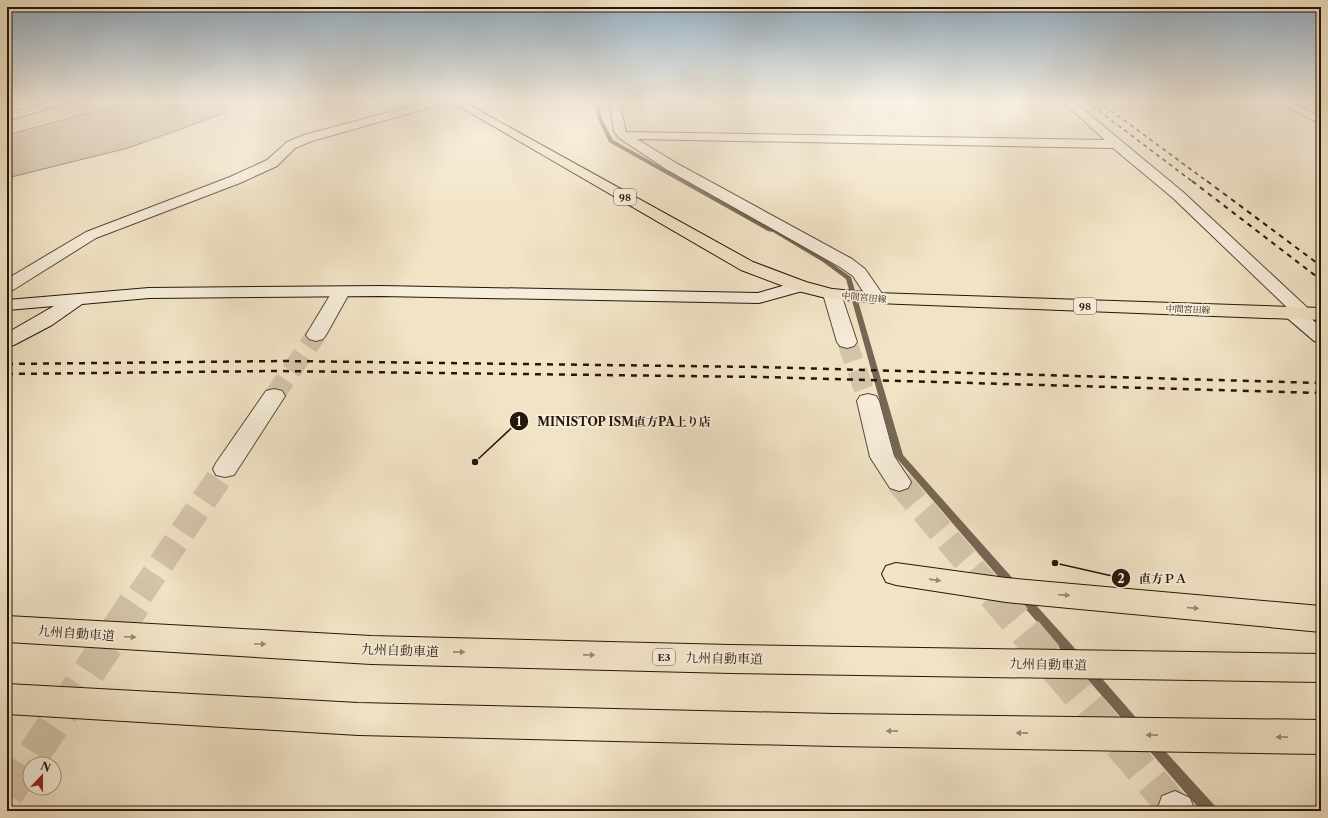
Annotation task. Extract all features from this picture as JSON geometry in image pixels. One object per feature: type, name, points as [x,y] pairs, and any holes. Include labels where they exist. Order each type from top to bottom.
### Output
[{"type":"main road","name":"中間宮田線","points":[[523,139],[747,266],[800,286],[832,294],[876,298],[1306,313]]},
{"type":"main road","points":[[896,574],[1006,590],[1321,619]]},
{"type":"main road","name":"九州自動車道","points":[[7,629],[371,650],[754,659],[1321,668]]},
{"type":"main road","points":[[7,699],[358,719],[818,730],[1321,737]]},
{"type":"street","points":[[7,286],[91,235],[235,180],[272,163],[291,145],[305,139]]},
{"type":"street","points":[[630,139],[672,166],[846,263],[858,273],[876,298]]},
{"type":"street","points":[[852,139],[1116,144]]},
{"type":"street","points":[[1110,139],[1178,194],[1306,313],[1321,337]]},
{"type":"street","points":[[7,305],[149,293],[341,292],[759,298],[800,286]]},
{"type":"street","points":[[316,335],[341,292]]},
{"type":"street","points":[[832,294],[847,342]]},
{"type":"street","points":[[7,341],[45,321],[76,300]]},
{"type":"street","points":[[225,469],[274,396]]},
{"type":"street","points":[[868,401],[882,457],[899,482]]},
{"type":"shaded area","points":[[7,139],[152,139],[128,148],[7,178]]},
{"type":"waterway","points":[[610,139],[770,230],[775,231],[825,261],[849,278],[899,456],[1012,585]]},
{"type":"waterway","points":[[1022,597],[1075,657]]},
{"type":"waterway","points":[[1087,670],[1135,725]]},
{"type":"waterway","points":[[1151,744],[1210,811]]},
{"type":"tunnel","points":[[274,396],[316,335]]},
{"type":"tunnel","points":[[847,342],[868,401]]},
{"type":"tunnel","points":[[140,595],[225,469]]},
{"type":"tunnel","points":[[899,482],[995,595]]},
{"type":"tunnel","points":[[7,794],[141,594]]},
{"type":"tunnel","points":[[994,594],[1175,809]]},
{"type":"railway","points":[[1136,139],[1193,182]]},
{"type":"railway","points":[[1150,139],[1208,182]]},
{"type":"railway","points":[[1192,181],[1321,280]]},
{"type":"railway","points":[[1207,181],[1321,266]]},
{"type":"railway","points":[[7,364],[284,361],[761,367],[1321,383]]},
{"type":"railway","points":[[7,374],[276,371],[762,377],[1321,393]]},
{"type":"place","name":"MINISTOP ISM直方PA上り店","points":[[475,462]]},
{"type":"place","name":"直方ＰＡ","points":[[1055,563]]}]
